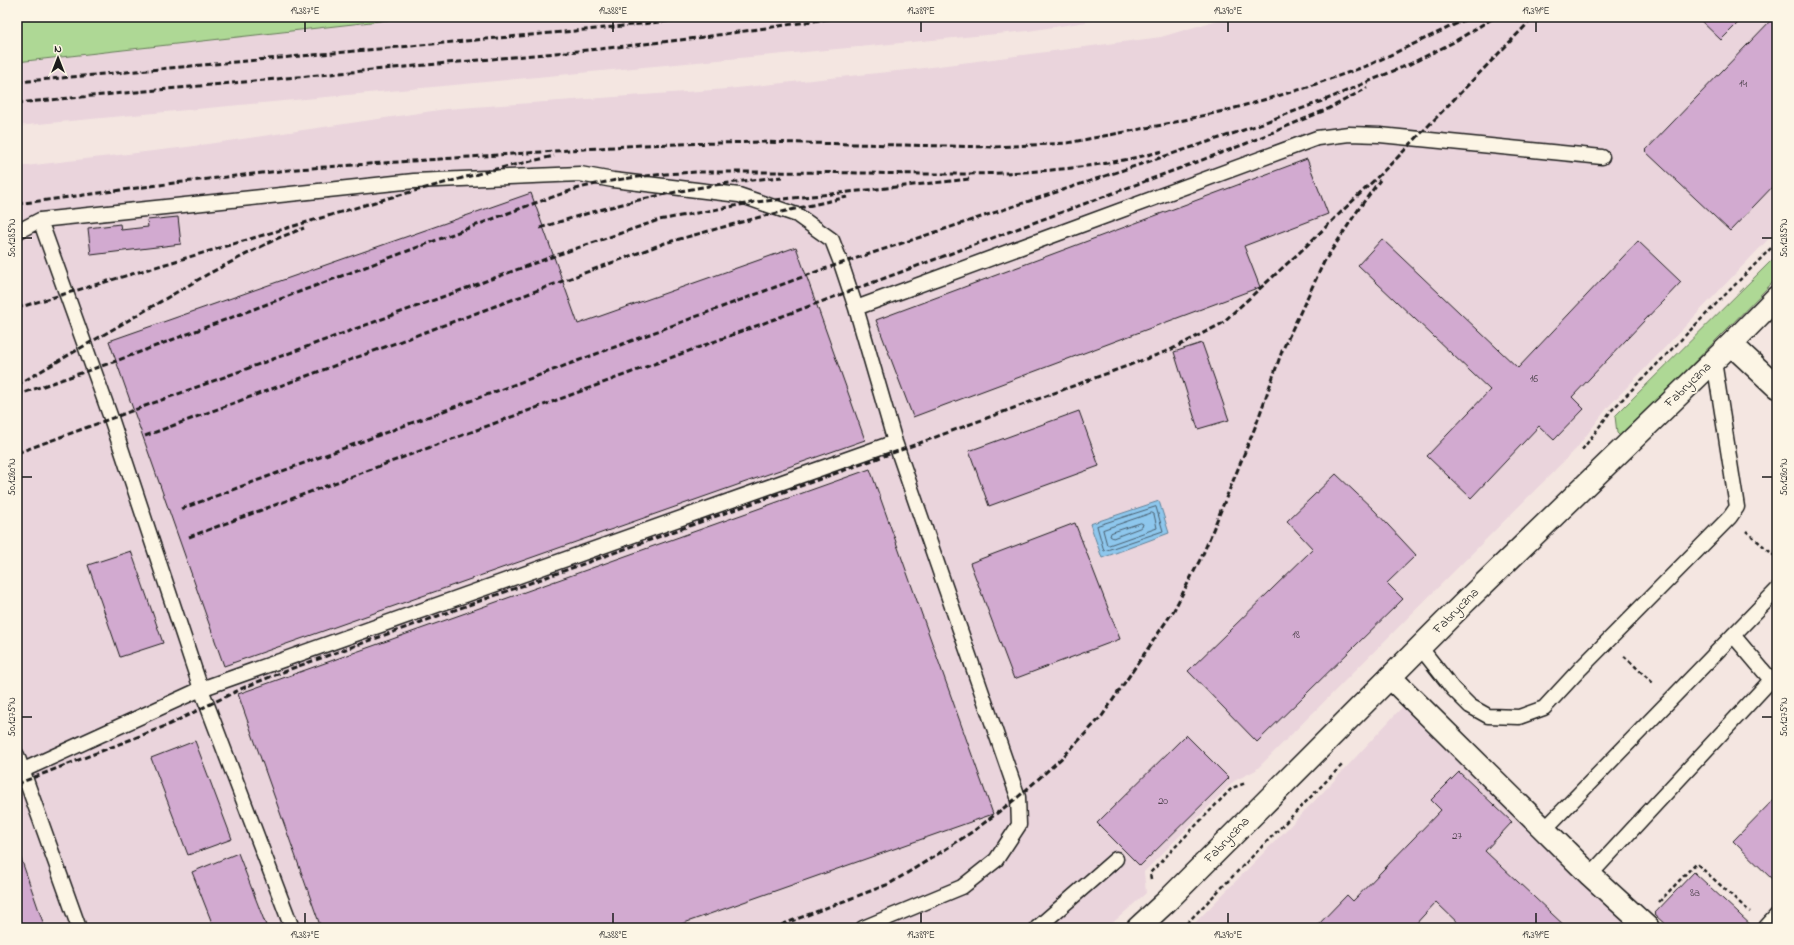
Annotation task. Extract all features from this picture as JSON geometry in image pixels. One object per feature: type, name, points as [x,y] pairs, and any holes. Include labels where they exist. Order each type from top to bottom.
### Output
[{"type":"street","name":"Fabryczna","points":[[1138,928],[1166,902],[1420,647],[1714,361],[1777,297]]},
{"type":"street","points":[[1731,344],[1777,387]]},
{"type":"street","points":[[1390,677],[1590,874],[1644,924]]},
{"type":"lane","points":[[856,308],[1316,138],[1349,134],[1380,135],[1602,157]]},
{"type":"lane","points":[[17,232],[40,220],[414,181],[580,174],[613,180],[739,196],[797,215],[832,240],[856,308],[895,442],[1018,798],[1019,825],[996,860],[962,887],[863,928]]},
{"type":"lane","points":[[40,220],[111,418],[201,689],[292,928]]},
{"type":"lane","points":[[1420,647],[1439,672],[1470,706],[1488,716],[1519,717],[1544,708],[1607,641],[1730,517],[1737,507],[1714,361]]},
{"type":"lane","points":[[20,773],[201,689],[895,442]]},
{"type":"lane","points":[[1545,829],[1777,590]]},
{"type":"lane","points":[[1590,874],[1771,680],[1733,635]]},
{"type":"lane","points":[[17,755],[20,773],[79,928]]},
{"type":"lane","points":[[1037,928],[1116,859]]},
{"type":"lane","points":[[1766,927],[1777,915]]},
{"type":"path","points":[[1730,517],[1777,558]]},
{"type":"path","points":[[1607,641],[1671,699]]},
{"type":"path","points":[[1644,924],[1696,863],[1766,927]]},
{"type":"shaded area","points":[[415,17],[1118,17],[1028,31],[17,126],[17,62]]},
{"type":"shaded area","points":[[1228,17],[1777,17],[1777,230],[1608,407],[1576,449],[1256,770],[1234,781],[1144,872],[1146,893],[1107,928],[17,928],[17,167],[187,147],[446,109],[727,89],[916,69],[1161,37]]},
{"type":"shaded area","points":[[1405,704],[1634,928],[1190,928],[1329,786]]},
{"type":"green space","points":[[17,17],[415,17],[17,62]]},
{"type":"green space","points":[[1777,255],[1777,278],[1621,437],[1617,433],[1615,416]]},
{"type":"water","points":[[1159,501],[1169,533],[1102,558],[1090,524]]},
{"type":"building","points":[[1697,17],[1744,17],[1721,40]]},
{"type":"building","points":[[1774,17],[1777,17],[1777,182],[1730,231],[1645,151]]},
{"type":"building","points":[[1307,159],[1328,214],[1244,246],[1260,287],[913,417],[876,320]]},
{"type":"building","points":[[531,193],[578,324],[796,247],[865,440],[224,666],[109,341]]},
{"type":"building","points":[[178,217],[181,244],[91,255],[88,228],[120,224],[121,230],[148,227],[147,220]]},
{"type":"building","points":[[1382,239],[1518,368],[1638,241],[1681,282],[1572,397],[1584,409],[1554,440],[1539,426],[1471,498],[1427,456],[1490,390],[1358,265]]},
{"type":"building","points":[[1202,343],[1229,420],[1198,429],[1174,352]]},
{"type":"building","points":[[1079,411],[1099,466],[989,506],[969,451]]},
{"type":"building","points":[[870,469],[993,814],[670,928],[321,928],[238,694]]},
{"type":"building","points":[[1336,474],[1375,511],[1416,555],[1387,583],[1403,599],[1257,742],[1188,671],[1313,549],[1287,521]]},
{"type":"building","points":[[1075,523],[1120,639],[1014,679],[970,563]]},
{"type":"building","points":[[131,551],[163,643],[120,657],[88,565]]},
{"type":"building","points":[[1186,735],[1229,778],[1140,866],[1097,823]]},
{"type":"building","points":[[195,741],[232,839],[188,855],[151,758]]},
{"type":"building","points":[[1459,772],[1512,822],[1485,851],[1567,928],[1463,928],[1436,902],[1412,928],[1315,928],[1347,895],[1353,901],[1441,810],[1431,800]]},
{"type":"building","points":[[1777,796],[1777,884],[1733,841]]},
{"type":"building","points":[[17,847],[45,928],[17,928]]},
{"type":"building","points":[[238,853],[267,928],[214,928],[192,872]]},
{"type":"building","points":[[1694,872],[1754,928],[1669,928],[1654,914]]},
{"type":"railway","points":[[17,82],[596,29],[704,17]]},
{"type":"railway","points":[[17,103],[599,49],[697,38],[841,17]]},
{"type":"railway","points":[[17,204],[174,183],[297,169],[641,145],[758,142],[994,147],[1067,143],[1162,125],[1228,110],[1302,89],[1369,65],[1471,17]]},
{"type":"railway","points":[[181,509],[821,270],[1241,131],[1325,100],[1410,64],[1452,43],[1495,17]]},
{"type":"railway","points":[[17,784],[168,725],[245,687],[293,668],[898,451],[1170,350],[1221,324],[1301,251],[1397,158],[1534,17]]},
{"type":"railway","points":[[189,537],[1245,144],[1328,109],[1367,88]]},
{"type":"railway","points":[[17,395],[116,361],[535,203],[591,185],[637,177],[698,172],[977,174],[1052,170],[1089,166],[1163,151]]},
{"type":"railway","points":[[17,308],[385,199],[496,169],[554,156]]},
{"type":"railway","points":[[540,228],[599,210],[660,195],[720,184],[782,177]]},
{"type":"railway","points":[[17,453],[554,256],[659,220],[756,202],[970,179]]},
{"type":"railway","points":[[773,928],[889,884],[935,856],[975,830],[1018,797],[1063,757],[1102,716],[1174,610],[1203,554],[1256,425],[1282,351],[1324,262],[1360,207],[1380,180]]},
{"type":"railway","points":[[145,436],[665,243],[760,217],[847,197]]},
{"type":"railway","points":[[17,385],[208,274],[276,239],[304,228]]}]
